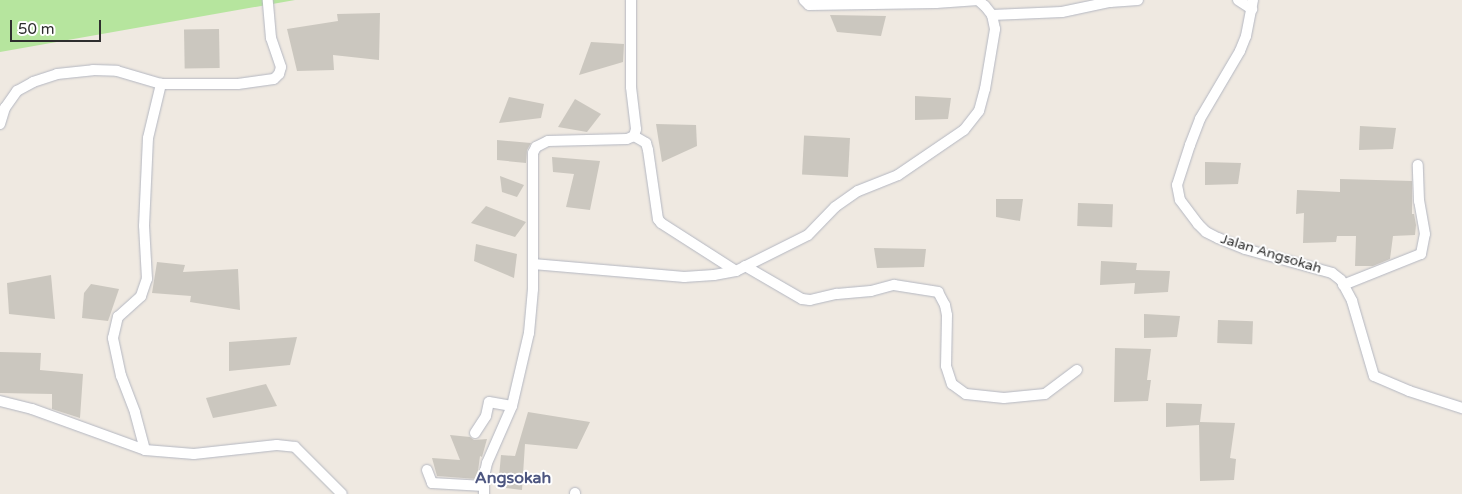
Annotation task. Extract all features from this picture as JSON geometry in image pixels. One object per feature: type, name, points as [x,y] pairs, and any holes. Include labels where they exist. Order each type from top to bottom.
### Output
[{"type":"street","points":[[0,124],[5,108],[17,91],[33,82],[57,74],[93,70],[117,71],[161,84],[238,84],[274,79],[279,74],[281,67],[271,38],[268,0]]},
{"type":"street","points":[[630,0],[631,87],[636,129],[634,136]]},
{"type":"street","points":[[804,0],[810,5],[936,3],[978,0],[990,8],[1062,12],[1110,2],[1138,0]]},
{"type":"street","points":[[1238,0],[1253,4]]},
{"type":"street","name":"Jalan Angsokah","points":[[1253,4],[1246,36],[1240,51],[1200,119],[1179,178],[1178,196],[1206,232],[1245,249],[1332,273],[1343,285],[1352,301],[1374,376],[1409,391],[1462,408]]},
{"type":"street","points":[[533,264],[684,277],[714,275],[741,268],[793,245],[808,235],[836,207],[858,191],[898,174],[964,130],[973,121],[979,111],[985,90],[993,45],[995,29],[990,8]]},
{"type":"street","points":[[144,450],[135,412],[121,376],[113,338],[118,317],[141,296],[148,272],[144,226],[148,138],[161,84]]},
{"type":"street","points":[[427,470],[432,483],[484,490],[487,463],[512,406],[529,333],[533,264],[531,160],[536,147],[548,141],[627,139],[634,136]]},
{"type":"street","points":[[634,136],[646,143],[658,219],[741,268],[794,296],[810,300],[837,294],[871,292],[894,285],[938,292],[945,305],[947,315],[946,366],[952,384],[966,394],[1004,398],[1045,394],[1077,370]]},
{"type":"street","points":[[1343,285],[1421,254],[1425,234],[1419,201],[1418,165]]},
{"type":"street","points":[[0,401],[32,409],[144,450],[194,454],[276,445],[295,447],[342,494]]},
{"type":"street","points":[[475,433],[486,416],[489,402],[512,406]]},
{"type":"green space","points":[[0,0],[295,0],[0,52]]},
{"type":"building","points":[[380,13],[379,60],[333,55],[334,70],[297,71],[287,29],[338,21],[337,14]]},
{"type":"building","points":[[830,15],[886,16],[881,36],[837,32]]},
{"type":"building","points":[[219,29],[220,68],[185,69],[184,30]]},
{"type":"building","points":[[591,42],[624,44],[623,62],[579,75]]},
{"type":"building","points":[[915,96],[951,98],[948,119],[915,120]]},
{"type":"building","points":[[509,97],[544,104],[541,118],[499,123]]},
{"type":"building","points":[[575,99],[601,114],[587,132],[558,127]]},
{"type":"building","points":[[656,124],[696,125],[697,146],[662,162]]},
{"type":"building","points":[[1360,126],[1396,128],[1393,149],[1359,150]]},
{"type":"building","points":[[804,136],[850,138],[848,177],[802,175]]},
{"type":"building","points":[[497,140],[531,143],[527,150],[526,163],[497,160]]},
{"type":"building","points":[[552,157],[600,161],[590,210],[566,207],[574,174],[553,172]]},
{"type":"building","points":[[1205,162],[1241,163],[1238,184],[1205,185]]},
{"type":"building","points":[[500,176],[524,185],[517,197],[502,192]]},
{"type":"building","points":[[1340,179],[1412,181],[1412,214],[1414,214],[1416,225],[1415,235],[1393,236],[1390,259],[1373,266],[1355,266],[1356,236],[1337,236],[1336,242],[1303,243],[1304,213],[1296,214],[1297,190],[1340,192]]},
{"type":"building","points":[[996,199],[1023,199],[1020,221],[996,217]]},
{"type":"building","points":[[1078,203],[1113,204],[1112,227],[1077,226]]},
{"type":"building","points":[[486,206],[526,222],[515,237],[471,223]]},
{"type":"building","points":[[476,244],[517,254],[514,278],[474,261]]},
{"type":"building","points":[[874,248],[926,249],[924,267],[877,268]]},
{"type":"building","points":[[1101,261],[1137,263],[1136,270],[1170,271],[1168,292],[1134,294],[1135,283],[1100,285]]},
{"type":"building","points":[[157,262],[185,265],[183,272],[238,269],[240,310],[190,302],[191,296],[152,293]]},
{"type":"building","points":[[51,275],[55,319],[9,314],[7,283]]},
{"type":"building","points":[[91,284],[119,289],[108,321],[82,318],[84,293]]},
{"type":"building","points":[[1144,314],[1180,316],[1177,337],[1144,338]]},
{"type":"building","points":[[1218,320],[1253,321],[1252,344],[1217,343]]},
{"type":"building","points":[[297,337],[290,365],[229,371],[229,342]]},
{"type":"building","points":[[1115,348],[1151,349],[1147,380],[1151,380],[1148,401],[1114,402]]},
{"type":"building","points":[[0,352],[41,353],[40,370],[83,374],[80,418],[52,409],[52,394],[0,393]]},
{"type":"building","points":[[266,384],[277,406],[213,418],[206,398]]},
{"type":"building","points":[[1166,403],[1202,404],[1200,422],[1235,423],[1230,458],[1236,459],[1234,480],[1200,481],[1199,425],[1166,427]]},
{"type":"building","points":[[528,412],[590,422],[577,449],[525,444],[522,490],[498,487],[501,455],[515,456]]},
{"type":"building","points":[[450,435],[470,437],[474,440],[487,439],[482,457],[480,456],[477,479],[437,476],[432,458],[460,460]]},
{"type":"district","name":"Angsokah","points":[[513,478]]}]
